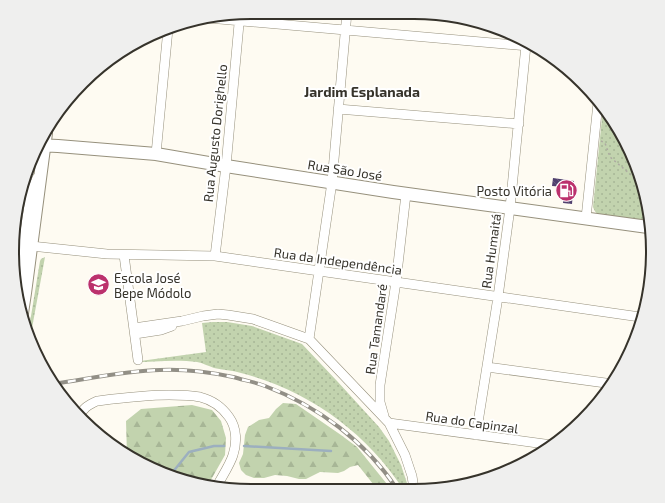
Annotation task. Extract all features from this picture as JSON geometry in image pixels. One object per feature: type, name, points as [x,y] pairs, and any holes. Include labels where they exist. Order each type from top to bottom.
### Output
[{"type":"street","name":"Rua Augusto Dorighello","points":[[215,256],[226,166],[240,19]]},
{"type":"street","points":[[256,19],[345,30],[521,45]]},
{"type":"street","points":[[309,339],[332,182],[346,19]]},
{"type":"street","points":[[156,154],[167,35]]},
{"type":"street","name":"Rua Humaitá","points":[[476,435],[498,297],[510,208],[527,48]]},
{"type":"street","points":[[338,109],[519,124]]},
{"type":"street","points":[[586,218],[597,109]]},
{"type":"street","name":"Rua São José","points":[[44,146],[156,154],[406,194],[645,227]]},
{"type":"street","points":[[24,300],[41,169],[40,155]]},
{"type":"street","points":[[19,262],[30,198],[41,169]]},
{"type":"street","name":"Rua Tamandaré","points":[[387,422],[380,402],[380,384],[396,282],[406,194]]},
{"type":"street","name":"Rua da Independência","points":[[31,246],[124,255],[215,256],[636,317]]},
{"type":"street","points":[[124,255],[138,360]]},
{"type":"street","points":[[135,331],[161,330],[182,321],[203,316],[228,314],[253,319],[309,339],[387,422],[407,462],[413,484]]},
{"type":"street","points":[[487,366],[606,383]]},
{"type":"street","points":[[357,390],[368,393],[373,392],[377,390],[380,384]]},
{"type":"street","points":[[82,411],[89,404],[97,401],[146,395],[187,395],[200,397],[212,402],[224,410],[232,420],[236,440],[233,456],[219,482]]},
{"type":"street","name":"Rua do Capinzal","points":[[387,422],[544,444]]},
{"type":"path","points":[[595,137],[604,143],[610,157],[635,179]]},
{"type":"green space","points":[[602,116],[615,135],[634,177],[642,206],[644,221],[600,215],[593,207]]},
{"type":"green space","points":[[45,257],[32,328],[30,321],[41,259]]},
{"type":"green space","points":[[227,322],[252,326],[302,344],[379,427],[389,441],[401,465],[407,484],[399,484],[372,449],[333,416],[312,402],[289,390],[238,372],[214,368],[197,362],[133,362],[206,352],[202,323]]},
{"type":"green space","points":[[283,403],[296,404],[357,447],[387,484],[373,484],[358,465],[338,473],[320,472],[306,479],[275,475],[264,478],[254,478],[246,475],[241,470],[239,463],[243,454],[245,435],[248,427],[259,420],[269,418]]},
{"type":"green space","points":[[192,405],[212,410],[221,421],[226,438],[225,455],[210,481],[177,472],[149,460],[127,448],[126,421],[141,409]]},
{"type":"building","points":[[553,178],[574,181],[572,204],[563,203],[565,187],[552,186]]},
{"type":"waterway","points":[[174,471],[189,452],[214,446],[224,446]]},
{"type":"waterway","points":[[244,446],[331,451]]},
{"type":"railway","points":[[59,383],[133,372],[188,370],[233,377],[257,383],[285,394],[304,404],[339,427],[371,456],[393,484]]},
{"type":"place","name":"Posto Vitória","points":[[567,191]]},
{"type":"place","name":"Escola José Bepe Módolo","points":[[98,285]]},
{"type":"district","name":"Jardim Esplanada","points":[[362,92]]}]
